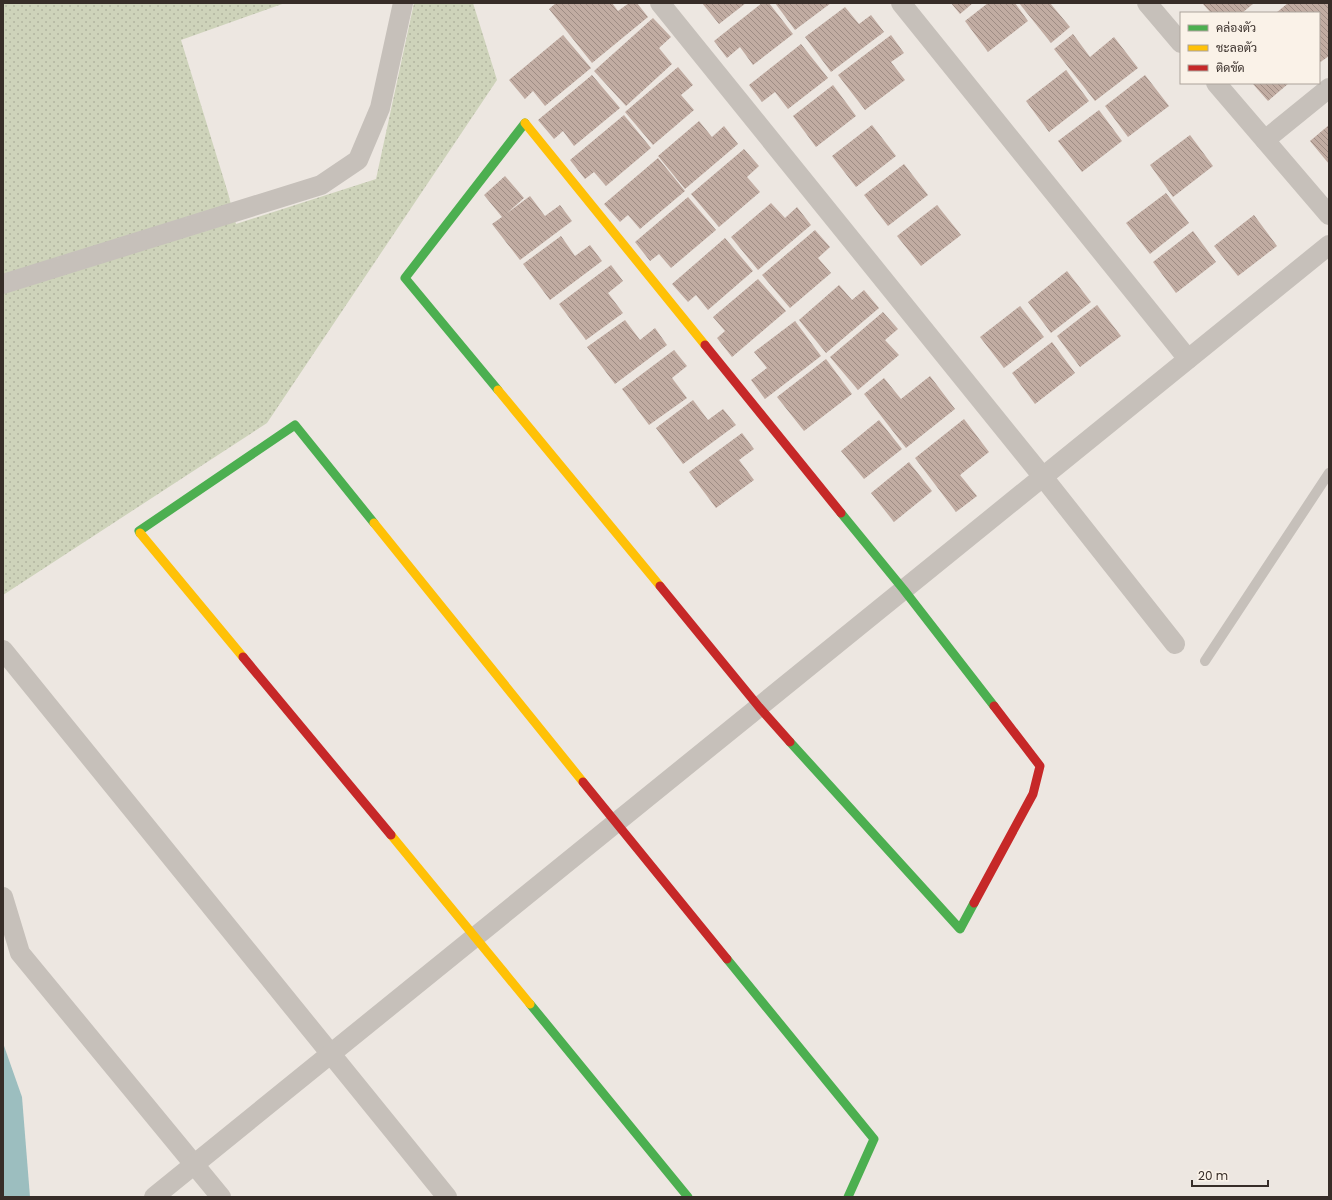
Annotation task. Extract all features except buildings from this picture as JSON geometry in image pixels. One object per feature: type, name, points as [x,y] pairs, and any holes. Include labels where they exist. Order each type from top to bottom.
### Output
[{"type":"street","points":[[3,284],[321,185],[358,160],[380,108],[403,3]]},
{"type":"street","points":[[660,3],[1043,477],[1175,644]]},
{"type":"street","points":[[901,3],[1188,359]]},
{"type":"street","points":[[1147,3],[1180,42]]},
{"type":"street","points":[[1217,84],[1329,215]]},
{"type":"street","points":[[1265,140],[1329,88]]},
{"type":"street","points":[[525,124],[904,590],[1040,766],[1033,794],[960,929],[759,707],[405,278],[525,124]]},
{"type":"street","points":[[154,1197],[1329,245]]},
{"type":"street","points":[[688,1197],[139,531],[296,425],[616,823],[874,1139],[848,1197]]},
{"type":"street","points":[[3,650],[447,1197]]},
{"type":"street","points":[[3,897],[20,953],[221,1197]]},
{"type":"lane","points":[[1205,661],[1329,473]]},
{"type":"green space","points":[[3,3],[285,3],[181,40],[228,193],[236,224],[376,179],[414,3],[473,3],[497,80],[267,423],[3,595]]},
{"type":"water","points":[[3,1043],[22,1097],[30,1197],[3,1197]]},
{"type":"traffic: fast","points":[[498,390],[405,278],[525,123]]},
{"type":"traffic: fast","points":[[140,533],[139,531],[295,425],[374,523]]},
{"type":"traffic: fast","points":[[841,513],[904,590],[994,706]]},
{"type":"traffic: fast","points":[[790,742],[960,929],[974,903]]},
{"type":"traffic: fast","points":[[727,959],[874,1139],[848,1197]]},
{"type":"traffic: fast","points":[[530,1004],[688,1197]]},
{"type":"traffic: slow","points":[[525,123],[705,345]]},
{"type":"traffic: slow","points":[[498,390],[660,586]]},
{"type":"traffic: slow","points":[[374,523],[583,782]]},
{"type":"traffic: slow","points":[[140,533],[243,657]]},
{"type":"traffic: slow","points":[[391,835],[530,1004]]},
{"type":"traffic: jam","points":[[705,345],[841,513]]},
{"type":"traffic: jam","points":[[660,586],[759,707],[790,742]]},
{"type":"traffic: jam","points":[[243,657],[391,835]]},
{"type":"traffic: jam","points":[[974,903],[1033,794],[1040,766],[994,706]]},
{"type":"traffic: jam","points":[[583,782],[727,959]]}]
